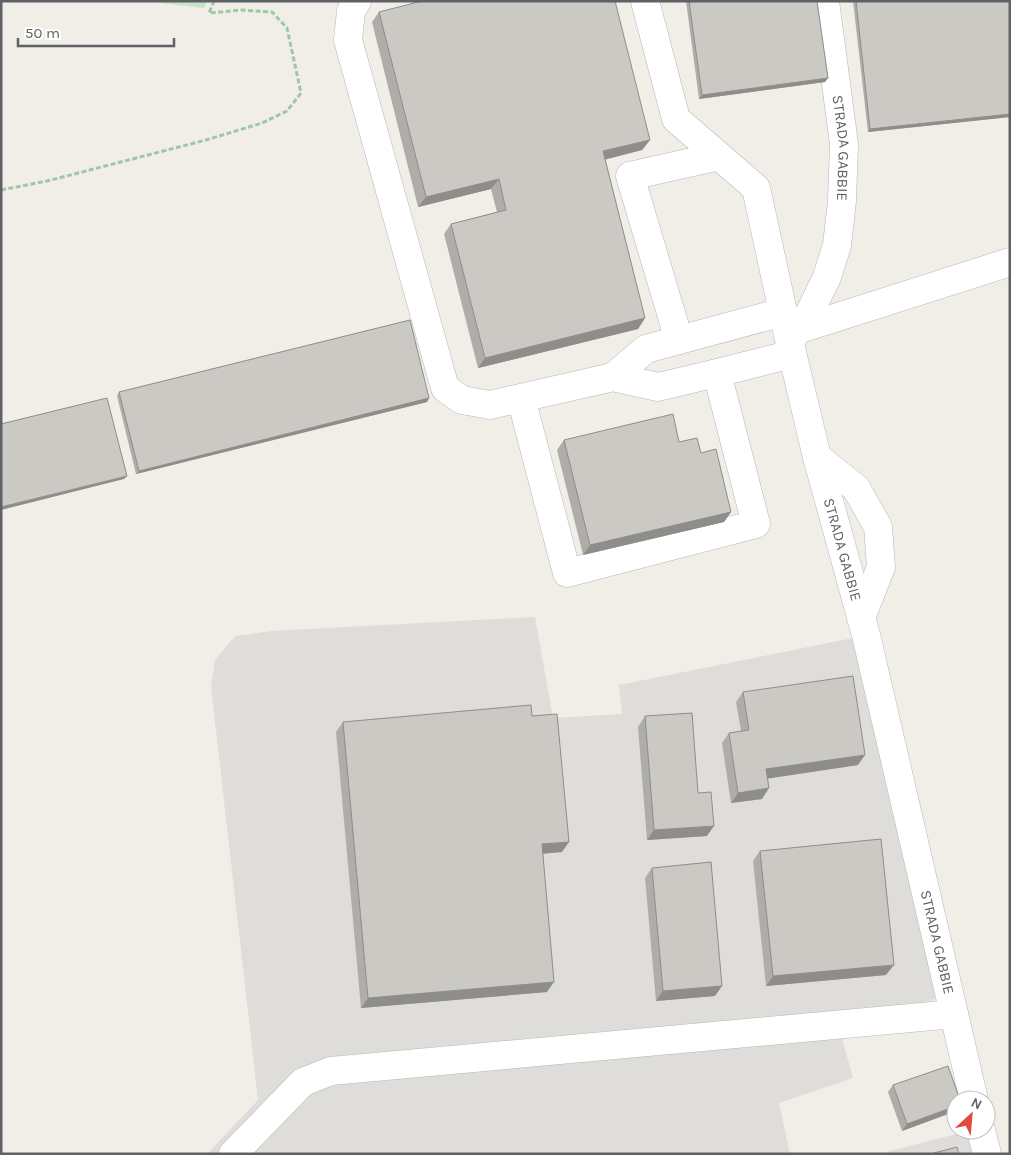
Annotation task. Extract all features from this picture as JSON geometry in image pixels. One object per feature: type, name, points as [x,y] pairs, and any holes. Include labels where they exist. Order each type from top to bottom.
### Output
[{"type":"street","points":[[357,1],[351,11],[348,40],[445,388],[462,400],[490,405],[613,377],[658,387],[717,373],[791,335],[1010,262]]},
{"type":"street","points":[[645,1],[676,119],[756,188],[791,335]]},
{"type":"street","name":"STRADA GABBIE","points":[[825,1],[844,144],[842,201],[837,246],[827,277],[810,312],[791,335],[817,457],[861,618],[972,1090]]},
{"type":"street","points":[[678,340],[630,176],[719,156]]},
{"type":"street","points":[[613,377],[646,349],[678,340],[791,335]]},
{"type":"street","points":[[521,398],[567,573],[756,524],[717,373]]},
{"type":"street","points":[[817,457],[856,488],[878,527],[881,567],[861,618]]},
{"type":"street","points":[[233,1154],[303,1082],[331,1072],[954,1014]]},
{"type":"street","points":[[984,1140],[987,1154]]},
{"type":"path","points":[[1,190],[47,181],[206,140],[262,123],[287,111],[301,93],[287,28],[272,12],[242,10],[209,12],[214,1]]},
{"type":"shaded area","points":[[535,617],[553,718],[622,714],[619,685],[853,638],[938,991],[934,999],[923,1003],[841,1011],[843,1042],[853,1078],[779,1103],[790,1154],[207,1154],[258,1100],[211,686],[215,660],[235,636],[272,631]]},
{"type":"shaded area","points":[[946,1137],[946,1140],[974,1140],[977,1154],[878,1154]]},
{"type":"green space","points":[[144,1],[207,1],[204,8]]},
{"type":"building","points":[[422,1],[615,1],[650,140],[603,151],[645,318],[485,358],[451,224],[506,210],[499,179],[426,197],[379,12]]},
{"type":"building","points":[[689,1],[817,1],[828,78],[702,95]]},
{"type":"building","points":[[856,1],[1010,1],[1010,114],[870,129]]},
{"type":"building","points":[[410,320],[429,398],[139,471],[119,392]]},
{"type":"building","points":[[107,398],[127,476],[1,507],[1,424]]},
{"type":"building","points":[[673,414],[679,442],[697,438],[701,453],[716,449],[731,512],[590,545],[564,440]]},
{"type":"building","points":[[853,676],[865,755],[766,769],[769,788],[738,793],[729,733],[749,730],[743,692]]},
{"type":"building","points":[[531,705],[532,716],[557,714],[569,842],[542,844],[554,982],[368,998],[343,722]]},
{"type":"building","points":[[692,713],[698,793],[711,792],[714,826],[654,830],[645,716]]},
{"type":"building","points":[[881,839],[894,965],[773,976],[760,851]]},
{"type":"building","points":[[711,862],[722,986],[663,991],[652,868]]},
{"type":"building","points":[[948,1066],[956,1090],[946,1090],[946,1110],[907,1124],[893,1085]]},
{"type":"building","points":[[957,1147],[959,1154],[930,1154]]}]
